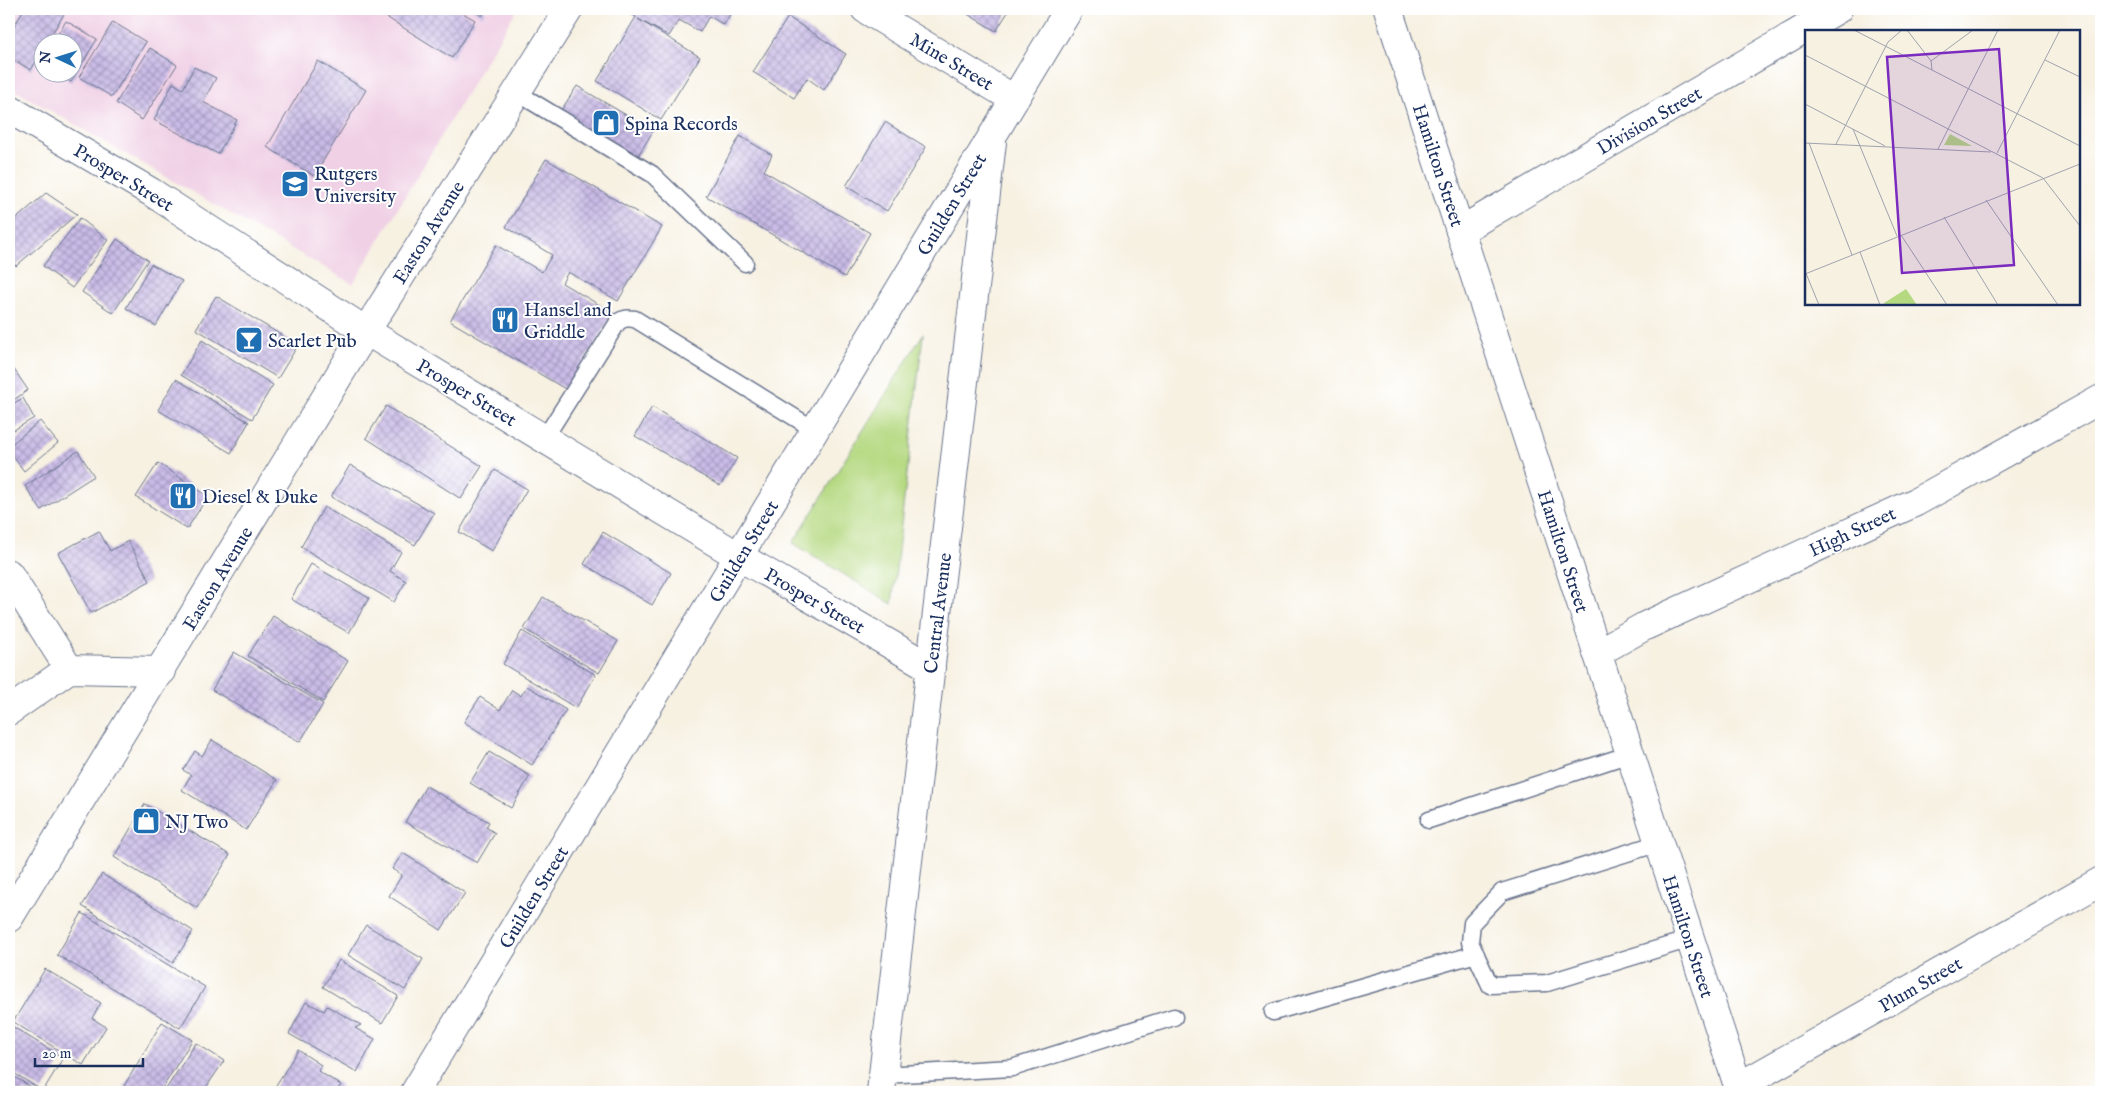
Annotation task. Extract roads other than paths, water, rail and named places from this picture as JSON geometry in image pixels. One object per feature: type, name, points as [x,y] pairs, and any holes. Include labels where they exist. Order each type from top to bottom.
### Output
[{"type":"street","name":"Easton Avenue","points":[[9,918],[161,671],[366,331],[569,9]]},
{"type":"street","name":"Mine Street","points":[[865,9],[1014,99]]},
{"type":"street","name":"Guilden Street","points":[[415,1092],[740,557],[1069,9]]},
{"type":"street","name":"Hamilton Street","points":[[1388,9],[1739,1090]]},
{"type":"street","name":"Division Street","points":[[1460,231],[1838,9]]},
{"type":"street","name":"Prosper Street","points":[[9,109],[150,192],[366,331],[544,439],[740,557],[931,668]]},
{"type":"street","name":"Central Avenue","points":[[882,1084],[993,133]]},
{"type":"street","name":"High Street","points":[[1597,652],[1645,626],[1916,502],[2101,399]]},
{"type":"street","points":[[9,574],[69,669]]},
{"type":"street","points":[[9,710],[69,669],[161,671]]},
{"type":"street","name":"Plum Street","points":[[1739,1090],[2101,881]]},
{"type":"lane","points":[[516,92],[652,174],[745,263]]},
{"type":"lane","points":[[544,439],[618,322],[628,318],[635,320],[815,430]]},
{"type":"lane","points":[[1429,820],[1630,754]]},
{"type":"lane","points":[[1659,843],[1502,892],[1472,923],[1470,942],[1490,985],[1547,983],[1690,939]]},
{"type":"lane","points":[[1273,1012],[1476,954]]},
{"type":"lane","points":[[882,1084],[1012,1068],[1174,1017]]},
{"type":"place","name":"Spina Records","points":[[606,123]]},
{"type":"place","name":"Rutgers University","points":[[295,184]]},
{"type":"place","name":"Hansel and Griddle","points":[[505,320]]},
{"type":"place","name":"Scarlet Pub","points":[[249,340]]},
{"type":"place","name":"Diesel & Duke","points":[[183,496]]},
{"type":"place","name":"NJ Two","points":[[146,821]]}]
